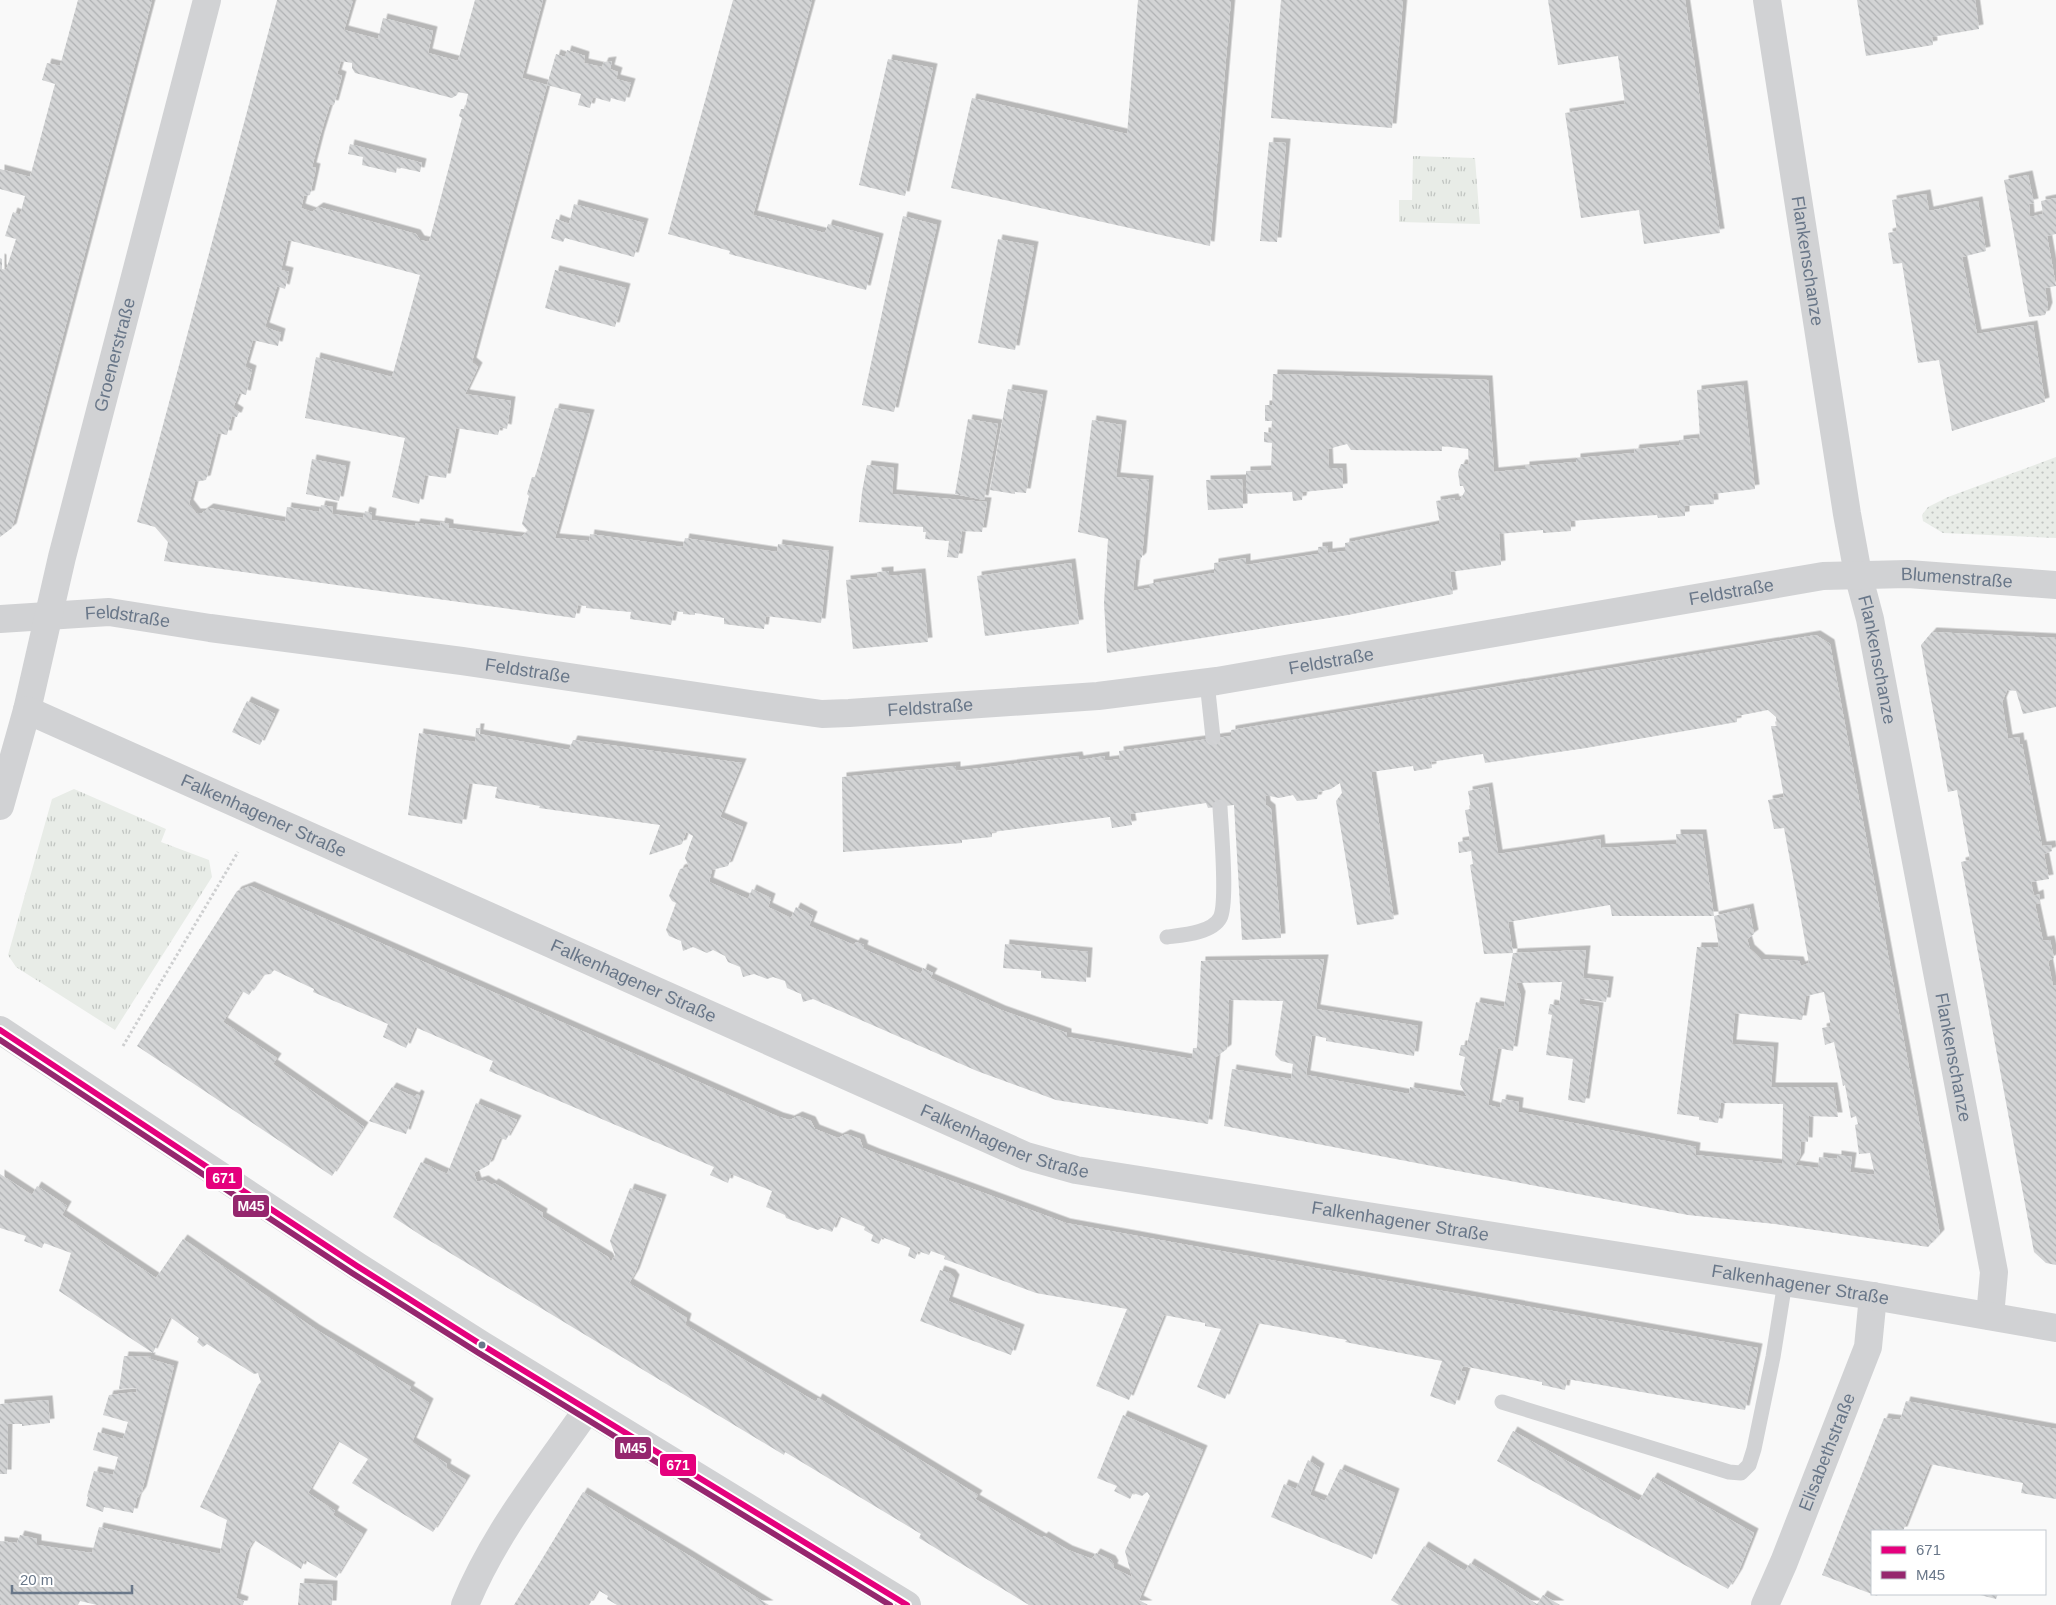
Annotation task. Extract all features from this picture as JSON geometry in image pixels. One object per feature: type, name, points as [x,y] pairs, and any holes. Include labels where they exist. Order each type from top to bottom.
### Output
[{"type":"street","name":"Groenerstraße","points":[[0,806],[27,710],[47,617],[207,0]]},
{"type":"street","name":"Flankenschanze","points":[[1767,0],[1817,327],[1858,574],[1870,619],[1994,1272],[1990,1316]]},
{"type":"street","name":"Feldstraße","points":[[0,619],[109,612],[210,628],[453,660],[822,714],[938,708],[1098,696],[1207,682],[1726,591],[1823,576],[1858,574]]},
{"type":"street","name":"Blumenstraße","points":[[1858,574],[1908,574],[2056,585]]},
{"type":"street","name":"Falkenhagener Straße","points":[[27,710],[1026,1156],[1076,1170],[1103,1175],[1873,1296],[2056,1328]]},
{"type":"street","points":[[0,1030],[357,1266],[587,1410],[907,1605]]},
{"type":"street","name":"Elisabethstraße","points":[[1765,1605],[1784,1562],[1868,1347],[1873,1296]]},
{"type":"street","points":[[465,1605],[477,1576],[505,1529],[587,1410]]},
{"type":"lane","points":[[1207,682],[1213,738]]},
{"type":"lane","points":[[1167,937],[1191,934],[1207,929],[1220,919],[1224,902],[1220,807]]},
{"type":"lane","points":[[1502,1402],[1729,1472],[1742,1473],[1749,1465],[1754,1449],[1773,1357],[1784,1282]]},
{"type":"path","points":[[123,1046],[238,852]]},
{"type":"green space","points":[[1413,156],[1475,158],[1480,224],[1399,222],[1399,200],[1412,200]]},
{"type":"green space","points":[[2056,457],[2056,538],[1943,533],[1923,521],[1922,515],[1928,507],[1948,497]]},
{"type":"green space","points":[[74,789],[166,829],[161,842],[209,860],[212,877],[115,1030],[16,967],[8,955],[52,799]]},
{"type":"building","points":[[78,0],[152,0],[12,528],[0,537],[0,258],[2,259],[2,269],[6,270],[16,239],[5,236],[13,212],[20,215],[25,196],[0,189],[0,169],[30,177],[55,84],[42,80],[47,63],[60,66]]},
{"type":"building","points":[[277,0],[353,0],[344,30],[378,39],[383,18],[433,31],[428,53],[458,61],[475,0],[543,0],[522,78],[547,85],[472,362],[478,367],[465,394],[511,401],[507,429],[500,427],[498,435],[456,428],[446,478],[425,475],[419,504],[392,497],[405,438],[305,418],[316,357],[392,377],[420,275],[288,240],[281,270],[289,272],[285,289],[277,286],[265,327],[281,333],[278,346],[253,340],[245,367],[252,370],[246,395],[239,393],[233,408],[239,412],[237,417],[232,416],[227,435],[218,433],[206,480],[195,482],[189,504],[196,513],[202,513],[209,508],[285,522],[287,507],[319,512],[321,505],[333,507],[332,514],[363,518],[365,511],[372,513],[371,520],[415,526],[416,523],[440,526],[441,522],[449,524],[449,528],[521,537],[528,531],[522,524],[529,496],[527,494],[532,477],[535,477],[555,408],[590,414],[555,538],[589,541],[590,534],[683,547],[685,538],[777,552],[778,544],[829,551],[821,623],[766,616],[764,629],[724,624],[724,618],[695,613],[695,615],[683,614],[683,612],[674,611],[671,625],[630,619],[631,612],[586,608],[586,606],[578,605],[575,618],[164,561],[168,542],[155,527],[137,522]],"holes":[[[341,61],[352,63],[355,73],[452,98],[458,92],[468,94],[465,109],[461,109],[459,116],[462,118],[429,242],[420,240],[416,234],[319,207],[312,212],[301,208],[304,196],[310,195],[316,168],[312,167],[330,104],[334,105],[342,76],[337,74]]]},
{"type":"building","points":[[733,0],[812,0],[753,215],[825,233],[828,224],[879,238],[866,290],[729,254],[730,251],[668,234]]},
{"type":"building","points":[[1138,0],[1231,0],[1210,246],[951,188],[972,98],[1127,134]]},
{"type":"building","points":[[1281,0],[1403,0],[1392,128],[1271,118]]},
{"type":"building","points":[[1548,0],[1685,0],[1720,233],[1644,244],[1639,210],[1581,218],[1565,113],[1625,104],[1618,56],[1558,65]]},
{"type":"building","points":[[1857,0],[1975,0],[1979,29],[1932,37],[1933,45],[1866,56]]},
{"type":"building","points":[[567,50],[585,56],[584,63],[602,67],[604,62],[612,61],[610,69],[618,72],[616,79],[631,83],[625,102],[611,98],[610,102],[593,97],[590,108],[578,105],[581,94],[547,85],[556,54],[565,57]]},
{"type":"building","points":[[888,59],[933,68],[905,196],[859,185]]},
{"type":"building","points":[[1269,142],[1286,143],[1277,242],[1260,241]]},
{"type":"building","points":[[350,144],[422,163],[420,172],[397,167],[396,173],[362,165],[363,157],[348,154]]},
{"type":"building","points":[[2028,175],[2034,203],[2029,204],[2030,217],[2043,214],[2041,201],[2056,198],[2056,234],[2047,236],[2056,286],[2045,288],[2048,307],[2045,315],[2029,317],[2004,180]]},
{"type":"building","points":[[1926,194],[1929,211],[1978,201],[1986,251],[1962,257],[1977,334],[2033,325],[2045,402],[1952,431],[1939,360],[1918,363],[1902,263],[1893,264],[1888,233],[1897,231],[1892,200]]},
{"type":"building","points":[[574,204],[644,223],[634,257],[565,238],[563,242],[551,238],[556,219],[569,224]]},
{"type":"building","points":[[903,216],[937,225],[894,412],[862,405]]},
{"type":"building","points":[[998,239],[1034,246],[1015,350],[978,343]]},
{"type":"building","points":[[555,270],[626,288],[615,327],[545,308]]},
{"type":"building","points":[[1273,374],[1488,380],[1494,472],[1525,469],[1525,466],[1576,462],[1576,458],[1634,453],[1635,449],[1679,445],[1679,440],[1700,438],[1697,390],[1743,385],[1755,489],[1713,494],[1714,504],[1685,506],[1685,516],[1658,518],[1657,515],[1570,521],[1571,531],[1543,533],[1543,530],[1499,534],[1501,565],[1450,572],[1453,594],[1348,615],[1107,653],[1104,603],[1108,539],[1078,532],[1092,420],[1122,425],[1116,477],[1149,480],[1142,557],[1136,560],[1133,591],[1149,588],[1149,584],[1214,573],[1214,563],[1246,558],[1246,565],[1318,554],[1318,547],[1328,546],[1328,553],[1345,551],[1345,543],[1440,524],[1436,501],[1454,498],[1455,501],[1460,500],[1465,491],[1463,486],[1460,486],[1458,472],[1461,464],[1469,465],[1468,449],[1442,446],[1442,451],[1351,450],[1347,444],[1328,449],[1329,468],[1342,468],[1343,488],[1303,492],[1302,500],[1293,501],[1292,492],[1246,494],[1246,471],[1271,470],[1272,443],[1264,442],[1264,432],[1271,433],[1272,421],[1265,421],[1265,405],[1272,405]]},
{"type":"building","points":[[1008,389],[1043,395],[1026,493],[1015,492],[1015,494],[990,490]]},
{"type":"building","points":[[968,419],[998,424],[984,500],[955,494]]},
{"type":"building","points":[[312,459],[346,466],[339,501],[306,494]]},
{"type":"building","points":[[867,465],[894,468],[892,494],[987,502],[982,532],[962,531],[958,558],[947,557],[949,541],[925,539],[926,532],[923,532],[923,527],[859,522]]},
{"type":"building","points":[[1242,479],[1243,508],[1208,510],[1206,480]]},
{"type":"building","points":[[1071,563],[1079,624],[985,636],[977,576]]},
{"type":"building","points":[[889,571],[889,576],[921,573],[928,642],[853,649],[846,580],[878,577],[877,572]]},
{"type":"building","points":[[1932,632],[2056,638],[2056,707],[2023,714],[2016,691],[2007,690],[2002,702],[2008,739],[2019,737],[2020,745],[2022,744],[2042,846],[2051,845],[2052,851],[2044,854],[2049,879],[2031,882],[2034,896],[2039,894],[2040,903],[2035,904],[2043,941],[2050,940],[2054,958],[2048,961],[2053,986],[2056,985],[2056,1265],[2046,1263],[2034,1252],[1961,862],[1970,860],[1957,790],[1948,792],[1921,645]]},
{"type":"building","points":[[1816,635],[1830,644],[1940,1234],[1928,1247],[1775,1224],[1688,1215],[1224,1126],[1232,1069],[1291,1079],[1293,1064],[1281,1061],[1275,1055],[1283,1001],[1229,1000],[1227,1049],[1216,1057],[1208,1124],[1056,1100],[977,1071],[813,999],[803,1002],[801,994],[787,988],[785,981],[773,977],[767,979],[754,974],[743,977],[740,967],[728,962],[725,956],[713,950],[707,953],[693,947],[683,951],[681,941],[669,936],[666,930],[676,903],[669,896],[680,869],[689,867],[685,858],[693,836],[686,832],[682,844],[649,855],[660,825],[539,808],[540,806],[495,798],[497,787],[469,783],[462,824],[408,815],[419,733],[475,742],[476,728],[480,728],[479,734],[569,750],[573,740],[742,763],[720,817],[743,827],[728,866],[712,870],[709,882],[748,899],[752,889],[771,898],[768,907],[791,918],[796,907],[813,916],[809,926],[854,945],[856,942],[864,945],[863,949],[921,974],[923,968],[933,973],[930,978],[1001,1010],[1067,1033],[1067,1037],[1192,1059],[1193,1048],[1197,1048],[1201,961],[1324,959],[1316,1009],[1418,1026],[1414,1056],[1326,1041],[1326,1038],[1312,1035],[1306,1075],[1409,1094],[1410,1087],[1467,1097],[1460,1084],[1465,1057],[1459,1055],[1461,1045],[1467,1045],[1476,1002],[1504,1007],[1513,953],[1586,950],[1583,978],[1609,981],[1606,1002],[1580,998],[1580,1004],[1599,1007],[1585,1103],[1568,1100],[1573,1059],[1546,1055],[1552,1015],[1548,1014],[1550,1004],[1559,1006],[1562,982],[1516,983],[1521,996],[1513,1051],[1498,1048],[1488,1105],[1500,1108],[1502,1099],[1519,1102],[1518,1112],[1696,1147],[1695,1155],[1782,1164],[1783,1104],[1721,1103],[1718,1123],[1699,1120],[1699,1117],[1677,1114],[1697,947],[1719,947],[1714,916],[1749,908],[1754,934],[1747,939],[1750,949],[1761,959],[1799,961],[1801,966],[1809,963],[1784,828],[1774,829],[1768,800],[1784,797],[1771,726],[1777,726],[1776,717],[1768,710],[1737,716],[1737,722],[1586,748],[1485,763],[1483,754],[1431,762],[1432,768],[1414,771],[1413,766],[1371,772],[1394,919],[1357,925],[1336,801],[1342,793],[1340,783],[1331,789],[1319,792],[1317,799],[1297,801],[1293,795],[1279,798],[1265,795],[1266,805],[1271,809],[1281,938],[1242,940],[1234,805],[1208,808],[1206,803],[1130,814],[1132,825],[1112,828],[1110,817],[992,832],[992,837],[962,840],[962,843],[843,852],[842,777],[956,766],[956,771],[1078,756],[1079,760],[1105,756],[1105,761],[1120,759],[1119,751],[1231,736],[1231,730]],"holes":[[[1824,992],[1831,1026],[1822,1028],[1825,1045],[1834,1042],[1851,1118],[1856,1116],[1858,1124],[1855,1125],[1859,1154],[1870,1153],[1875,1175],[1850,1172],[1852,1157],[1837,1155],[1837,1159],[1819,1157],[1818,1168],[1795,1165],[1800,1157],[1801,1141],[1808,1142],[1809,1116],[1838,1117],[1833,1087],[1771,1087],[1774,1047],[1732,1044],[1735,1013],[1802,1020],[1806,996]]]},
{"type":"building","points":[[247,701],[275,714],[260,745],[232,732]]},
{"type":"building","points":[[1488,787],[1498,854],[1600,839],[1601,848],[1677,844],[1676,834],[1702,834],[1714,916],[1612,916],[1610,905],[1508,922],[1513,953],[1484,954],[1470,865],[1473,864],[1471,851],[1459,853],[1458,842],[1470,840],[1465,810],[1471,809],[1468,791]]},
{"type":"building","points":[[250,886],[779,1117],[790,1120],[798,1116],[811,1121],[815,1129],[838,1138],[846,1134],[860,1139],[863,1148],[875,1153],[1066,1223],[1758,1348],[1745,1410],[1567,1379],[1565,1390],[1542,1385],[1542,1382],[1463,1366],[1461,1371],[1466,1372],[1455,1405],[1430,1396],[1442,1361],[1257,1323],[1225,1399],[1197,1387],[1221,1329],[1205,1326],[1205,1323],[1164,1315],[1129,1400],[1096,1386],[1127,1309],[1036,1293],[944,1259],[945,1256],[931,1251],[929,1255],[918,1251],[915,1259],[908,1256],[910,1248],[882,1237],[879,1244],[871,1241],[873,1235],[864,1230],[865,1227],[839,1216],[832,1232],[822,1228],[818,1230],[786,1218],[785,1215],[766,1207],[772,1191],[731,1174],[728,1183],[710,1175],[714,1167],[489,1071],[493,1061],[415,1027],[406,1048],[383,1037],[388,1024],[313,992],[314,989],[274,970],[271,974],[263,975],[249,995],[242,991],[223,1022],[277,1058],[273,1064],[364,1127],[332,1176],[137,1046],[237,891]]},
{"type":"building","points":[[1005,944],[1088,952],[1086,982],[1041,978],[1041,971],[1003,968]]},
{"type":"building","points":[[392,1087],[415,1097],[417,1094],[420,1096],[406,1134],[369,1121]]},
{"type":"building","points":[[476,1103],[517,1120],[506,1140],[500,1138],[489,1165],[474,1173],[477,1182],[484,1180],[492,1185],[494,1183],[543,1213],[542,1217],[608,1257],[611,1262],[615,1255],[610,1241],[630,1188],[662,1199],[635,1273],[629,1283],[687,1318],[685,1325],[816,1402],[818,1398],[978,1495],[975,1499],[1042,1538],[1044,1536],[1068,1550],[1092,1559],[1096,1553],[1111,1560],[1114,1565],[1113,1568],[1132,1577],[1125,1551],[1150,1496],[1147,1492],[1142,1496],[1133,1493],[1130,1499],[1114,1491],[1117,1486],[1097,1478],[1123,1415],[1203,1450],[1139,1600],[1148,1605],[1029,1605],[919,1538],[921,1534],[785,1452],[784,1455],[393,1217],[421,1162],[447,1174]]},
{"type":"building","points":[[0,1174],[32,1195],[37,1186],[67,1206],[62,1215],[156,1278],[183,1239],[315,1329],[411,1387],[409,1390],[429,1403],[412,1442],[447,1464],[446,1468],[466,1480],[433,1532],[352,1483],[368,1459],[338,1441],[308,1493],[335,1511],[333,1515],[363,1534],[336,1578],[305,1560],[301,1569],[254,1540],[246,1553],[236,1598],[244,1601],[243,1605],[97,1605],[80,1601],[78,1605],[0,1605],[0,1541],[17,1543],[20,1535],[37,1539],[37,1545],[92,1553],[99,1527],[220,1554],[227,1520],[200,1507],[261,1382],[258,1373],[254,1374],[207,1344],[203,1347],[197,1342],[199,1338],[170,1317],[153,1353],[59,1291],[71,1253],[44,1243],[42,1248],[24,1241],[26,1236],[0,1228]]},
{"type":"building","points":[[940,1270],[951,1274],[955,1279],[948,1301],[1020,1329],[1011,1355],[920,1321]]},
{"type":"building","points":[[124,1356],[151,1357],[150,1359],[174,1366],[142,1491],[137,1498],[133,1513],[104,1507],[103,1512],[86,1506],[87,1496],[94,1471],[113,1475],[118,1457],[93,1450],[98,1432],[123,1439],[128,1422],[103,1415],[109,1395],[136,1392],[137,1388],[119,1389]]},
{"type":"building","points":[[48,1400],[50,1423],[22,1426],[22,1424],[8,1424],[7,1474],[0,1474],[0,1404]]},
{"type":"building","points":[[1906,1401],[2056,1429],[2056,1499],[2021,1493],[2023,1483],[1930,1464],[1903,1530],[1871,1530],[1871,1594],[1822,1575],[1884,1418],[1900,1420]]},
{"type":"building","points":[[1513,1431],[1639,1501],[1653,1477],[1754,1533],[1738,1573],[1728,1589],[1497,1461]]},
{"type":"building","points":[[1308,1460],[1320,1468],[1310,1495],[1325,1501],[1340,1469],[1395,1493],[1372,1559],[1271,1517],[1284,1484],[1296,1489]]},
{"type":"building","points":[[583,1492],[769,1605],[617,1605],[598,1590],[589,1605],[514,1605]]},
{"type":"building","points":[[1424,1546],[1465,1571],[1470,1563],[1537,1604],[1543,1595],[1560,1605],[1399,1605],[1391,1600]]},
{"type":"building","points":[[300,1583],[333,1585],[332,1605],[298,1605]]},
{"type":"building","points":[[1980,1595],[1998,1595],[1996,1599]]},
{"type":"transit line","name":"671","points":[[0,1030],[357,1266],[482,1345],[907,1605]]},
{"type":"transit line","name":"M45","points":[[0,1040],[352,1273],[477,1352],[890,1605]]}]
